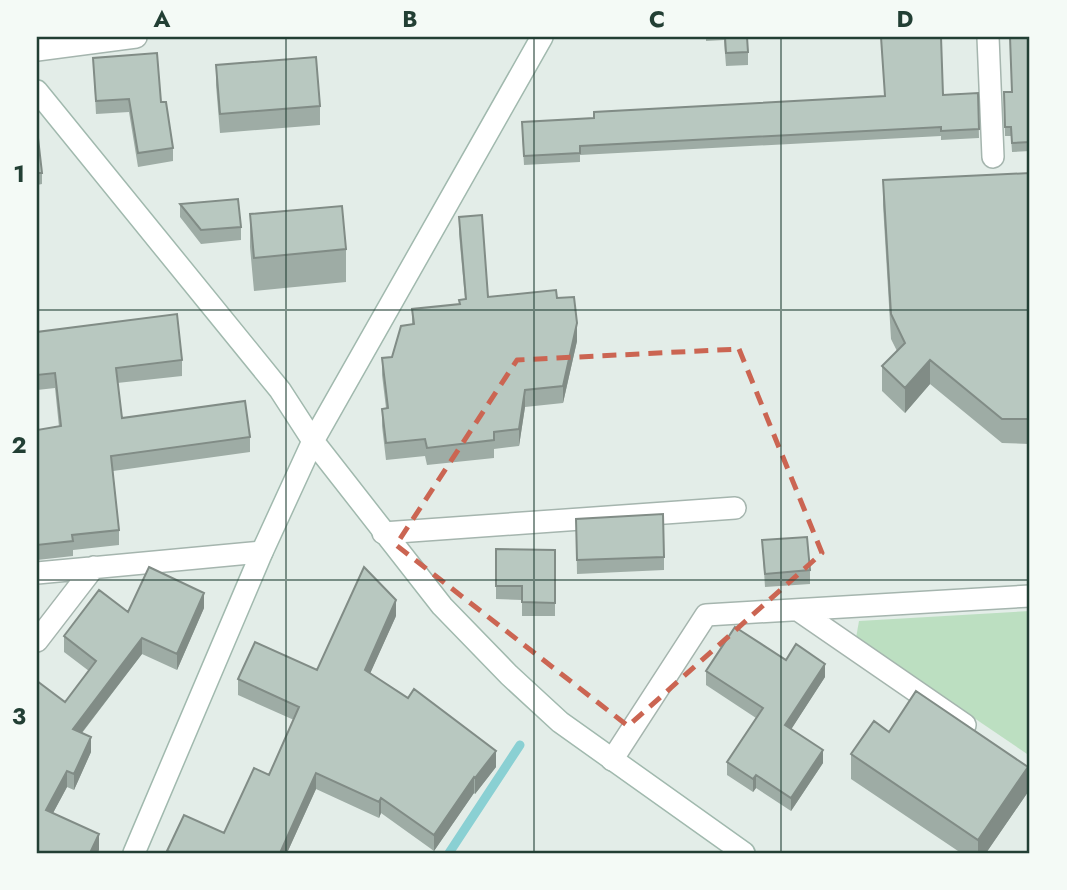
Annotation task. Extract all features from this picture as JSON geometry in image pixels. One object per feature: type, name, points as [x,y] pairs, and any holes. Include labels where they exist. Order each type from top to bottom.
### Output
[{"type":"street","points":[[37,50],[136,37]]},
{"type":"street","points":[[135,853],[262,552],[313,441],[542,37]]},
{"type":"street","points":[[988,37],[993,157]]},
{"type":"street","points":[[37,91],[281,390],[313,441],[442,606],[509,675],[560,722],[744,853]]},
{"type":"street","points":[[383,533],[735,508]]},
{"type":"street","points":[[37,573],[262,552]]},
{"type":"street","points":[[37,641],[93,567]]},
{"type":"street","points":[[612,760],[706,615],[1030,596]]},
{"type":"street","points":[[798,610],[986,739]]},
{"type":"highlighted area","points":[[739,349],[822,553],[628,726],[396,545],[517,360]]},
{"type":"green space","points":[[1030,611],[1030,756],[856,638],[859,621]]},
{"type":"building","points":[[725,37],[747,37],[748,52],[726,53]]},
{"type":"building","points":[[881,37],[941,37],[943,95],[978,93],[979,129],[941,131],[941,127],[580,146],[580,153],[524,156],[522,122],[594,118],[594,112],[885,96]]},
{"type":"building","points":[[1010,37],[1030,37],[1030,142],[1012,143],[1011,127],[1005,127],[1004,92],[1012,92]]},
{"type":"building","points":[[157,53],[161,102],[166,102],[173,148],[138,153],[129,99],[96,101],[93,58]]},
{"type":"building","points":[[316,57],[320,106],[220,114],[216,65]]},
{"type":"building","points":[[38,138],[42,173],[37,173]]},
{"type":"building","points":[[1030,173],[1030,419],[1002,419],[930,360],[905,388],[882,366],[905,343],[891,314],[883,180]]},
{"type":"building","points":[[238,199],[241,227],[201,230],[180,204]]},
{"type":"building","points":[[342,206],[346,249],[254,258],[250,214]]},
{"type":"building","points":[[482,215],[488,297],[556,290],[557,298],[574,297],[577,323],[563,386],[525,390],[519,429],[494,432],[494,440],[427,448],[425,439],[386,443],[382,409],[388,408],[382,358],[392,357],[401,326],[414,324],[412,309],[460,304],[459,300],[466,299],[459,217]]},
{"type":"building","points":[[177,314],[182,360],[116,368],[122,418],[245,401],[250,437],[111,456],[119,530],[72,535],[73,541],[37,545],[37,430],[61,426],[55,373],[37,375],[37,332]]},
{"type":"building","points":[[663,514],[664,557],[577,560],[576,519]]},
{"type":"building","points":[[807,537],[810,570],[765,574],[762,540]]},
{"type":"building","points":[[496,549],[555,550],[555,603],[522,602],[522,586],[496,586]]},
{"type":"building","points":[[149,567],[204,593],[177,654],[142,638],[73,729],[91,737],[74,774],[67,771],[46,810],[99,834],[90,853],[37,853],[37,681],[65,702],[96,661],[64,636],[99,590],[128,612]]},
{"type":"building","points":[[364,567],[396,600],[365,670],[408,698],[414,689],[496,751],[474,777],[434,835],[381,798],[379,802],[316,773],[280,853],[167,851],[184,815],[224,833],[254,768],[269,775],[299,707],[238,679],[255,642],[317,670]]},
{"type":"building","points":[[735,627],[786,660],[796,644],[825,664],[785,725],[823,750],[791,798],[756,775],[753,779],[727,762],[763,708],[706,671]]},
{"type":"building","points":[[916,691],[1028,767],[978,840],[851,754],[874,721],[889,732]]},
{"type":"waterway","points":[[449,853],[520,745]]}]
